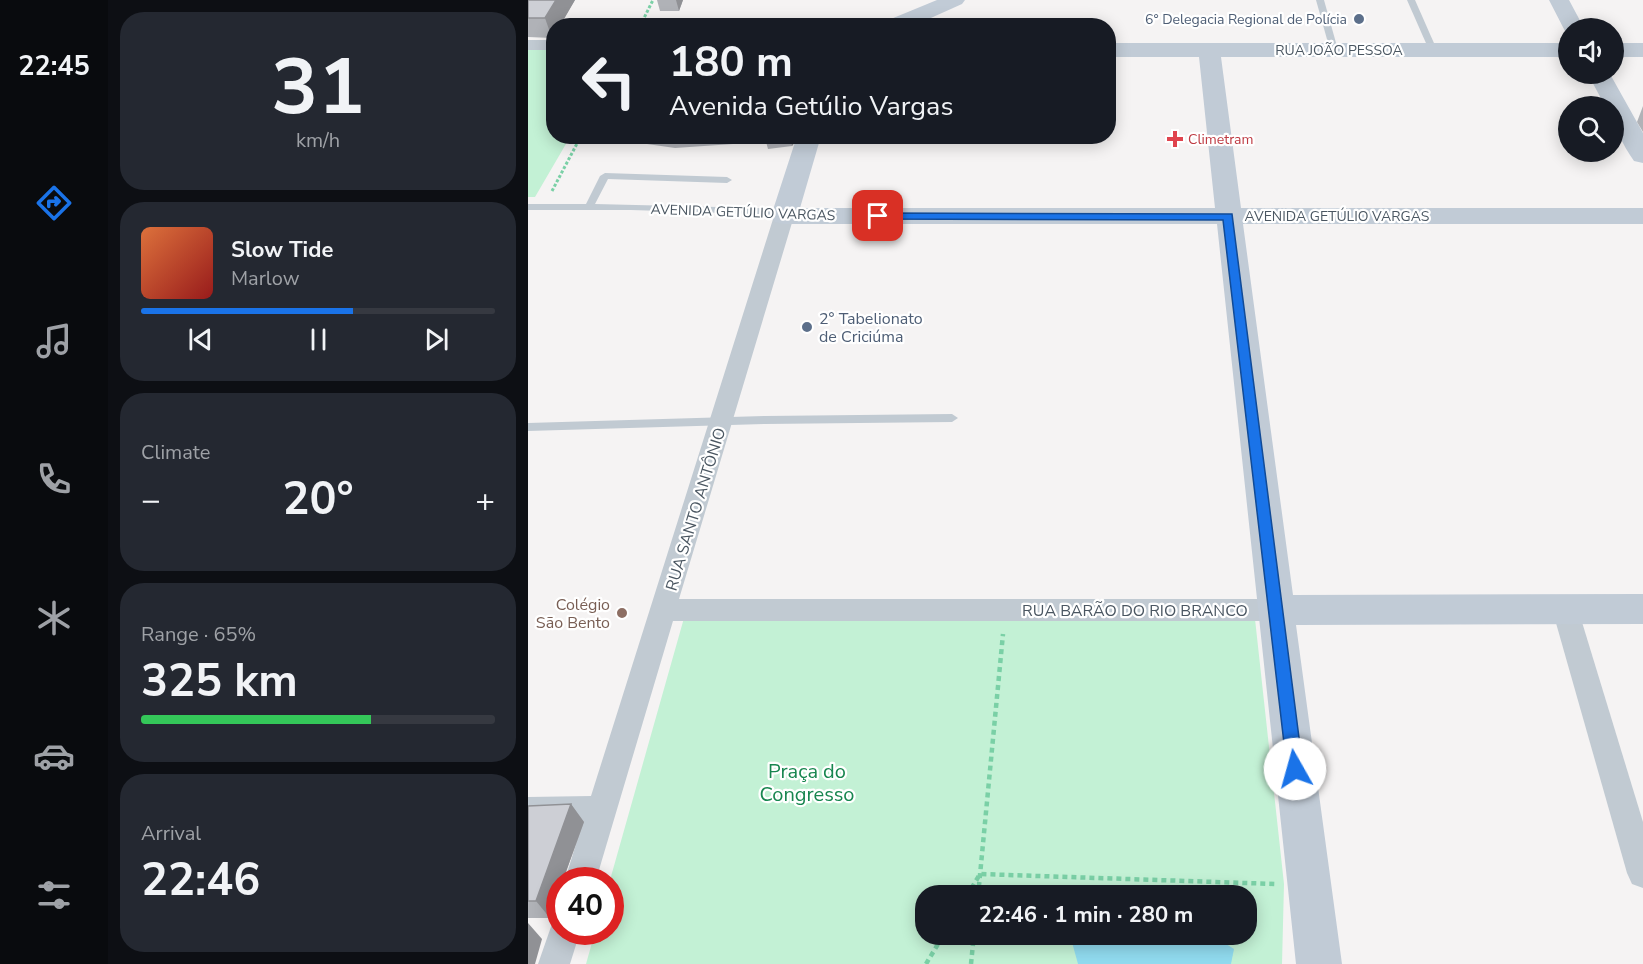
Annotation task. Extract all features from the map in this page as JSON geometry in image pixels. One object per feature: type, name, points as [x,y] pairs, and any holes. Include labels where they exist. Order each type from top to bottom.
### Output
[{"type":"street","points":[[913,18],[955,0]]},
{"type":"street","points":[[1559,0],[1569,18]]},
{"type":"street","points":[[528,45],[546,45]]},
{"type":"street","name":"RUA JOÃO PESSOA","points":[[1116,50],[1558,50]]},
{"type":"street","points":[[1209,50],[1319,964]]},
{"type":"street","points":[[1624,50],[1643,50]]},
{"type":"street","points":[[1604,84],[1643,156]]},
{"type":"street","name":"RUA SANTO ANTÔNIO","points":[[584,867],[806,144]]},
{"type":"street","name":"AVENIDA GETÚLIO VARGAS","points":[[784,216],[1643,216]]},
{"type":"street","points":[[1565,609],[1643,873]]},
{"type":"street","name":"RUA BARÃO DO RIO BRANCO","points":[[663,610],[1643,609]]},
{"type":"street","points":[[528,811],[602,810]]},
{"type":"street","points":[[554,964],[560,945]]},
{"type":"lane","points":[[1320,0],[1334,50]]},
{"type":"lane","points":[[1411,0],[1433,50]]},
{"type":"lane","points":[[589,207],[605,176],[728,180]]},
{"type":"lane","name":"AVENIDA GETÚLIO VARGAS","points":[[528,207],[758,211],[784,216]]},
{"type":"lane","points":[[528,427],[721,421],[952,418]]},
{"type":"path","points":[[644,18],[653,0]]},
{"type":"path","points":[[543,207],[577,144]]},
{"type":"path","points":[[979,885],[1006,610]]},
{"type":"path","points":[[980,874],[1309,884]]},
{"type":"path","points":[[974,885],[980,874]]},
{"type":"path","points":[[926,964],[937,945]]},
{"type":"path","points":[[971,964],[973,945]]},
{"type":"green space","points":[[528,50],[546,50],[546,144],[566,144],[535,197],[528,197]]},
{"type":"green space","name":"Praça do Congresso","points":[[684,618],[1255,619],[1284,884],[1282,964],[586,964],[591,945],[624,945],[624,867],[614,867]]},
{"type":"water","points":[[1073,945],[1228,945],[1234,949],[1231,964],[1078,964]]},
{"type":"building","points":[[528,0],[556,0],[545,18],[528,18]]},
{"type":"building","points":[[571,804],[548,867],[546,867],[536,901],[528,901],[528,806]]},
{"type":"place","name":"6° Delegacia Regional de Polícia","points":[[1359,19]]},
{"type":"place","name":"Climetram","points":[[1175,139]]},
{"type":"place","name":"2° Tabelionato de Criciúma","points":[[807,327]]},
{"type":"place","name":"Colégio São Bento","points":[[622,613]]},
{"type":"route","points":[[878,216],[1228,216],[1295,769]]}]
